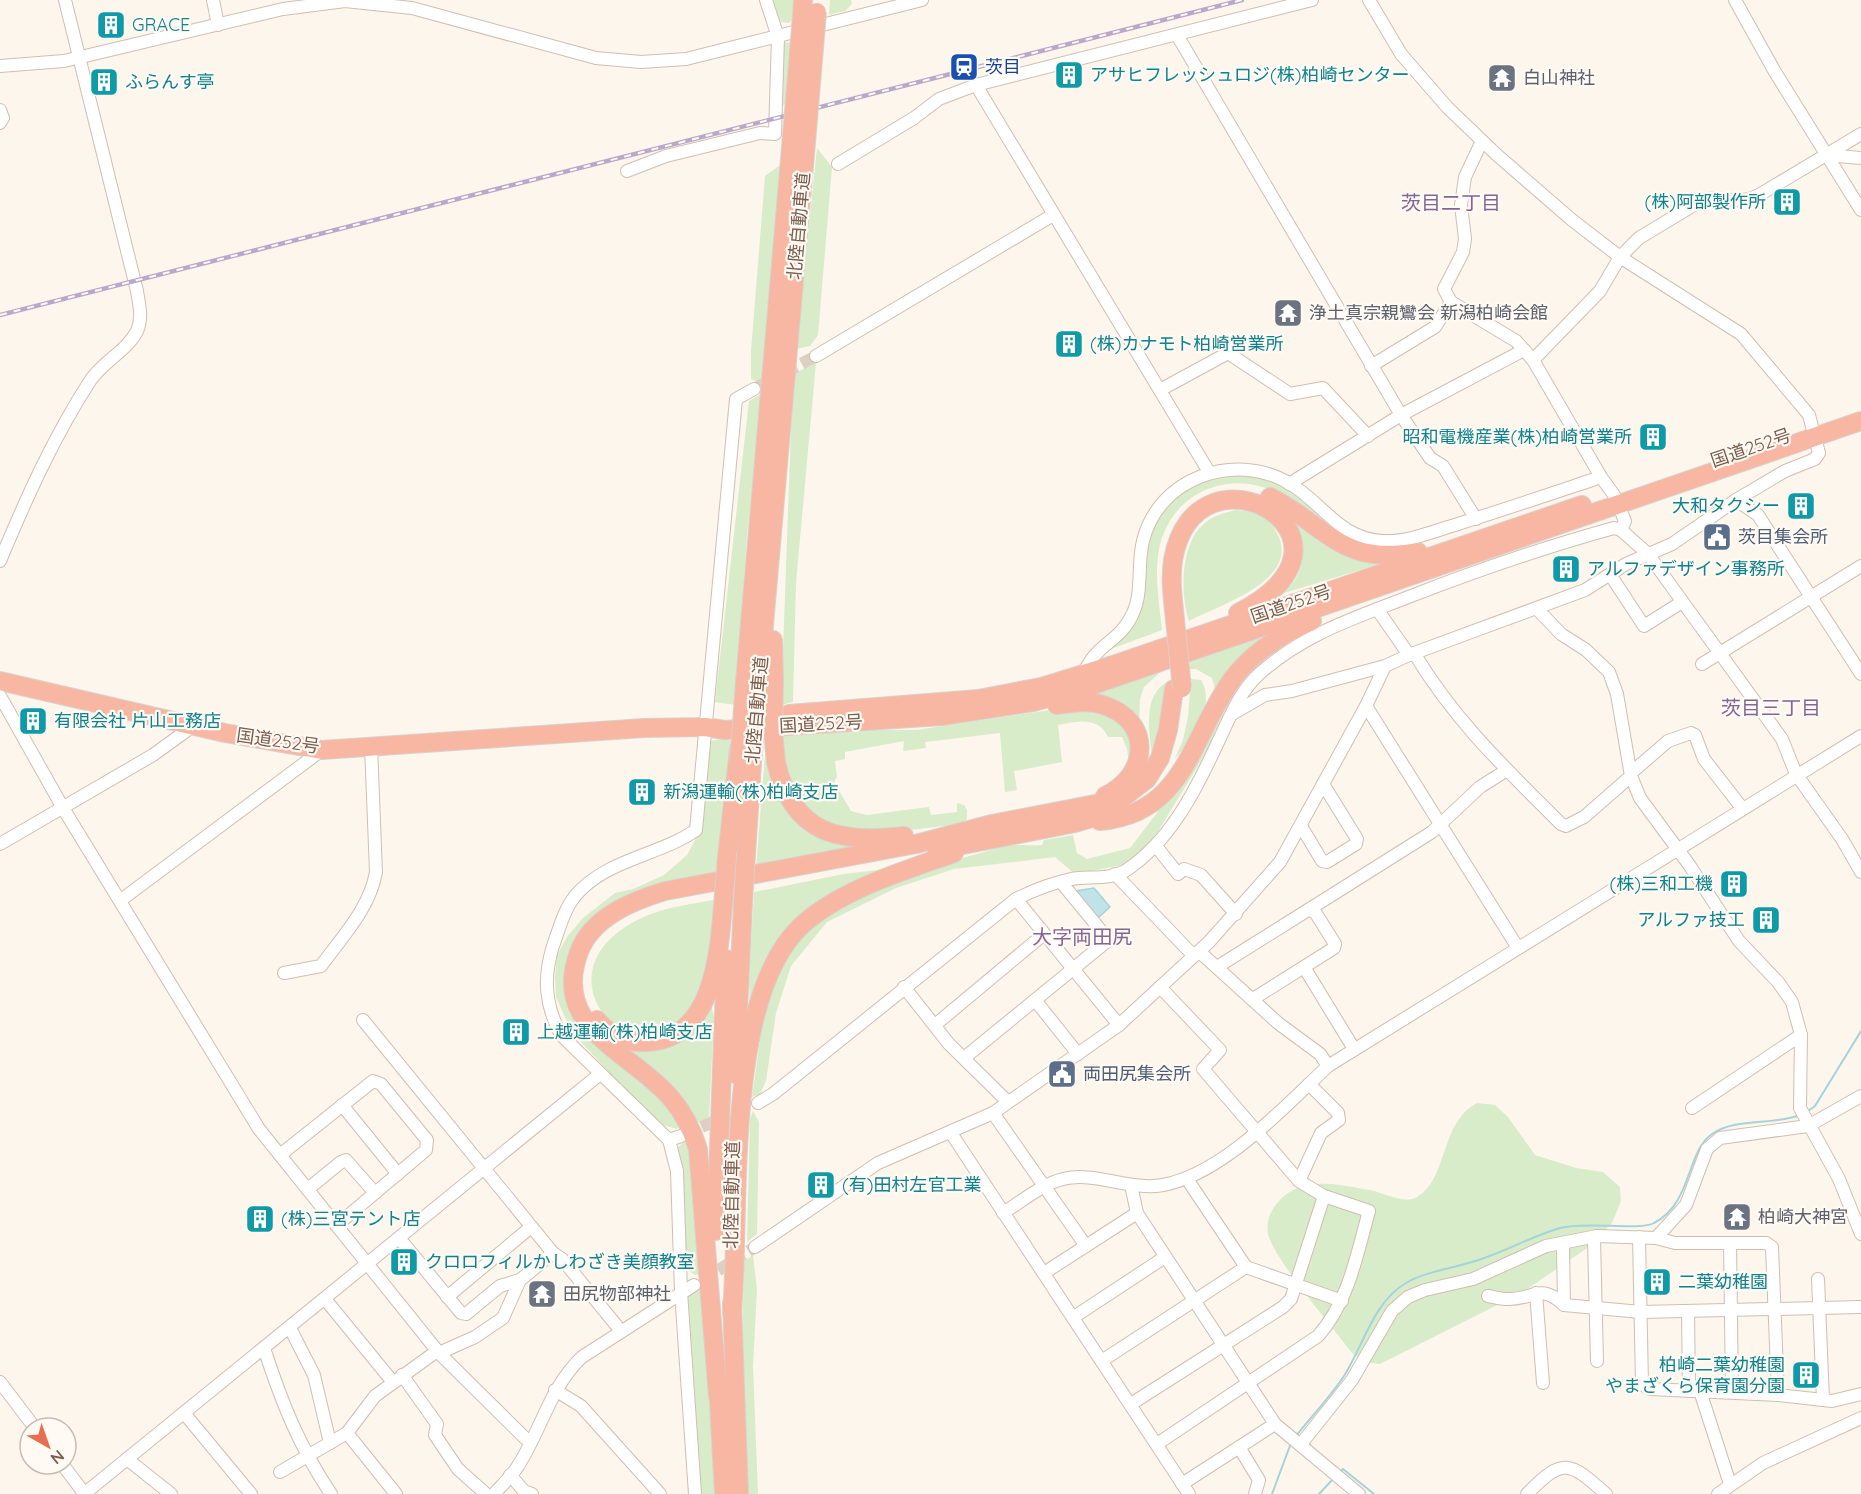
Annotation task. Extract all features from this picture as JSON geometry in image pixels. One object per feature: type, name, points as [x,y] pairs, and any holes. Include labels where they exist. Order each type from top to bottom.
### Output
[{"type":"highway","name":"北陸自動車道","points":[[743,764],[741,738],[759,682],[810,7]]},
{"type":"highway","name":"北陸自動車道","points":[[724,1494],[718,1396],[718,1156],[731,904],[743,764],[759,682],[777,483],[796,169]]},
{"type":"highway","name":"国道252号","points":[[1815,432],[1861,410]]},
{"type":"highway","name":"国道252号","points":[[0,681],[193,726],[322,750],[705,727],[725,730],[885,721],[974,712],[1060,694],[1432,569],[1616,500],[1815,432],[1861,421]]},
{"type":"highway","points":[[731,904],[713,978],[700,1008],[686,1025],[666,1038],[646,1042],[615,1036],[599,1023],[587,1004],[584,993],[586,960],[606,932],[637,912],[686,897],[994,831],[1122,808],[1140,796],[1155,780],[1173,743],[1178,689],[1163,568],[1172,534],[1192,508],[1222,492],[1244,490],[1266,495],[1288,507],[1331,540],[1355,551],[1373,555],[1425,550],[1532,521]]},
{"type":"highway","points":[[1083,675],[1233,615],[1265,597],[1284,578],[1292,558],[1291,537],[1281,518],[1256,502],[1235,499],[1214,504],[1195,517],[1180,537],[1173,560],[1171,621]]},
{"type":"highway","name":"国道252号","points":[[705,727],[726,721],[784,714],[978,699],[1083,675],[1532,521],[1616,500]]},
{"type":"highway","points":[[1074,815],[1131,815],[1166,792],[1188,762],[1227,687],[1242,667],[1273,641],[1297,627],[1432,569]]},
{"type":"highway","points":[[759,682],[773,730],[776,762],[783,787],[794,806],[818,829],[839,837],[871,839],[994,831]]},
{"type":"highway","points":[[885,721],[972,718],[1075,702],[1089,702],[1111,708],[1134,728],[1140,746],[1138,763],[1127,780],[1110,794],[1074,815]]},
{"type":"highway","points":[[732,1312],[737,1152],[743,1092],[759,1004],[777,956],[803,924],[842,899],[994,831]]},
{"type":"highway","points":[[718,1396],[701,1166],[693,1133],[670,1097],[650,1078],[608,1047],[582,1016],[573,982],[573,970],[580,948],[604,920],[626,906],[651,896],[994,831]]},
{"type":"highway","name":"北陸自動車道","points":[[731,904],[732,1312],[739,1494]]},
{"type":"street","points":[[0,561],[33,483],[83,392],[102,366],[133,338],[140,320],[137,291],[65,0]]},
{"type":"street","points":[[213,0],[218,26]]},
{"type":"street","points":[[627,171],[666,156],[760,133],[775,134],[778,37],[766,0]]},
{"type":"street","points":[[0,66],[79,58],[284,9],[345,1],[412,8],[596,58],[686,59],[922,0]]},
{"type":"street","points":[[838,164],[914,118],[939,99],[976,85],[1312,0]]},
{"type":"street","points":[[1231,715],[1265,695],[1292,691],[1385,666],[1412,654],[1538,610],[1585,590],[1611,576],[1626,564],[1693,531],[1736,500],[1785,471],[1815,459],[1819,453],[1815,432],[1801,403],[1741,334],[1620,257],[1572,220],[1482,141],[1447,107],[1401,54],[1369,0]]},
{"type":"street","points":[[1735,0],[1775,72],[1861,210]]},
{"type":"street","points":[[1177,35],[1401,416],[1430,458],[1443,466],[1476,519]]},
{"type":"street","points":[[976,85],[1209,472]]},
{"type":"street","points":[[0,110],[3,117],[0,123]]},
{"type":"street","points":[[1533,360],[1600,291],[1620,257],[1639,238],[1702,200],[1713,197],[1745,201],[1861,134]]},
{"type":"street","points":[[1482,141],[1466,177],[1461,205],[1465,239],[1463,252],[1444,289],[1451,302],[1516,341],[1533,360],[1616,500],[1625,521],[1621,530]]},
{"type":"street","points":[[1827,155],[1861,158]]},
{"type":"street","points":[[816,357],[1053,215]]},
{"type":"street","points":[[1371,366],[1435,327],[1451,302]]},
{"type":"street","points":[[1289,484],[1401,416],[1524,350]]},
{"type":"street","points":[[1160,390],[1228,353],[1290,394],[1323,388],[1368,435]]},
{"type":"street","points":[[694,1494],[681,1292],[675,1138],[600,1074],[561,1035],[552,1017],[546,977],[550,955],[565,912],[576,895],[615,867],[680,841],[696,830],[736,399],[754,388]]},
{"type":"street","points":[[1083,675],[1090,658],[1125,628],[1135,610],[1143,539],[1151,521],[1175,492],[1209,472],[1242,470],[1260,472],[1289,484],[1331,521],[1348,532],[1367,539],[1406,539],[1476,519],[1601,477]]},
{"type":"street","points":[[1736,500],[1758,515],[1861,674]]},
{"type":"street","points":[[758,1103],[773,1094],[1016,899],[1039,888],[1061,882],[1122,872],[1156,846],[1203,773],[1231,715],[1256,676],[1304,639],[1377,609],[1557,543],[1614,528],[1621,530],[1648,554],[1721,653],[1782,739],[1796,774],[1842,839],[1861,872]]},
{"type":"street","points":[[1702,664],[1861,567]]},
{"type":"street","points":[[1611,576],[1644,626],[1682,602]]},
{"type":"street","points":[[1377,609],[1475,738],[1566,826],[1584,817],[1668,741],[1691,733],[1695,735],[1704,759],[1742,808]]},
{"type":"street","points":[[1538,610],[1561,634],[1586,650],[1609,672],[1617,694],[1631,774],[1640,798],[1739,941],[1778,982],[1792,1002],[1801,1035],[1800,1108],[1839,1179],[1861,1234]]},
{"type":"street","points":[[755,1247],[878,1163],[993,1113],[1119,1025],[1236,914],[1280,862],[1366,706],[1385,666]]},
{"type":"street","points":[[0,696],[63,808],[251,1116],[337,1225],[366,1266],[438,1352],[530,1443]]},
{"type":"street","points":[[1366,706],[1518,948]]},
{"type":"street","points":[[0,844],[153,755],[193,726]]},
{"type":"street","points":[[1003,1213],[1046,1186],[1062,1179],[1079,1178],[1131,1185],[1160,1186],[1187,1179],[1258,1133],[1328,1066],[1796,774],[1861,736]]},
{"type":"street","points":[[284,974],[321,966],[366,903],[374,887],[376,872],[371,746]]},
{"type":"street","points":[[121,900],[322,750]]},
{"type":"street","points":[[1217,967],[1440,825],[1480,787],[1507,770]]},
{"type":"street","points":[[1301,826],[1322,861],[1327,862],[1356,844],[1357,839],[1323,784]]},
{"type":"street","points":[[1156,846],[1178,874],[1184,869],[1201,875],[1236,914]]},
{"type":"street","points":[[1115,874],[1190,952],[1203,955],[1284,1028],[1320,1054],[1328,1066]]},
{"type":"street","points":[[964,1058],[1106,942],[1107,938],[1061,882]]},
{"type":"street","points":[[1016,899],[1119,1025]]},
{"type":"street","points":[[1253,999],[1334,948],[1335,944],[1315,912],[1308,910]]},
{"type":"street","points":[[935,1025],[1044,934]]},
{"type":"street","points":[[1304,967],[1354,1049]]},
{"type":"street","points":[[904,987],[964,1058],[1008,1102]]},
{"type":"street","points":[[1157,1444],[1318,1336],[1333,1319],[1342,1301],[1370,1211],[1324,1196],[1299,1181],[1203,1069],[1220,1050],[1160,987]]},
{"type":"street","points":[[1035,1000],[1078,1054]]},
{"type":"street","points":[[363,1020],[531,1227],[553,1253],[562,1258],[621,1331]]},
{"type":"street","points":[[1692,1108],[1801,1035]]},
{"type":"street","points":[[71,1476],[84,1494],[600,1074]]},
{"type":"street","points":[[280,1155],[342,1105],[377,1081],[427,1140],[426,1150],[337,1225]]},
{"type":"street","points":[[1299,1181],[1321,1133],[1339,1120],[1338,1113],[1309,1084]]},
{"type":"street","points":[[1656,1238],[1686,1205],[1707,1149],[1720,1138],[1808,1126],[1861,1096]]},
{"type":"street","points":[[342,1105],[398,1174]]},
{"type":"street","points":[[993,1113],[1086,1246]]},
{"type":"street","points":[[951,1133],[1186,1489],[1239,1448],[1275,1424]]},
{"type":"street","points":[[308,1189],[346,1160],[375,1193]]},
{"type":"street","points":[[1187,1179],[1246,1267],[1342,1301]]},
{"type":"street","points":[[1131,1185],[1137,1214],[1275,1424],[1359,1494]]},
{"type":"street","points":[[1131,1404],[1283,1307],[1291,1299],[1324,1196]]},
{"type":"street","points":[[1044,1273],[1137,1214]]},
{"type":"street","points":[[447,1297],[531,1227]]},
{"type":"street","points":[[1597,1236],[1594,1239],[1597,1361]]},
{"type":"street","points":[[1301,1444],[1352,1380],[1392,1311],[1408,1297],[1425,1290],[1473,1279],[1546,1246],[1597,1236],[1656,1238],[1675,1243],[1766,1243],[1772,1247],[1778,1395]]},
{"type":"street","points":[[1639,1237],[1642,1384],[1650,1389],[1778,1395],[1832,1401],[1861,1394]]},
{"type":"street","points":[[399,1238],[461,1313],[466,1314],[500,1286],[520,1280],[553,1253]]},
{"type":"street","points":[[1730,1243],[1732,1392]]},
{"type":"street","points":[[1563,1247],[1564,1305]]},
{"type":"street","points":[[1074,1317],[1165,1257]]},
{"type":"street","points":[[1103,1360],[1246,1267]]},
{"type":"street","points":[[1818,1279],[1823,1400]]},
{"type":"street","points":[[280,1472],[347,1433],[375,1396],[397,1378],[438,1352],[475,1337],[502,1318],[520,1280]]},
{"type":"street","points":[[494,1494],[510,1475],[530,1443],[555,1390],[570,1368],[582,1357],[694,1285]]},
{"type":"street","points":[[1488,1296],[1508,1300],[1541,1292],[1555,1297],[1564,1305],[1641,1312],[1861,1307]]},
{"type":"street","points":[[1536,1293],[1543,1383]]},
{"type":"street","points":[[325,1299],[437,1424],[435,1435],[458,1468],[486,1494]]},
{"type":"street","points":[[1688,1312],[1695,1391],[1730,1484]]},
{"type":"street","points":[[290,1328],[314,1375],[330,1443]]},
{"type":"street","points":[[264,1348],[286,1414],[306,1457],[331,1494]]},
{"type":"street","points":[[0,1382],[26,1416]]},
{"type":"street","points":[[555,1390],[581,1406],[660,1494]]},
{"type":"street","points":[[184,1413],[251,1494]]},
{"type":"street","points":[[1718,1494],[1763,1463],[1861,1418]]},
{"type":"street","points":[[347,1433],[379,1469],[391,1493]]},
{"type":"street","points":[[1239,1448],[1259,1480],[1255,1494]]},
{"type":"street","points":[[127,1459],[171,1494]]},
{"type":"street","points":[[1527,1494],[1545,1475],[1560,1468],[1572,1467],[1580,1470],[1606,1494]]},
{"type":"street","points":[[510,1475],[524,1491],[532,1494]]},
{"type":"green space","points":[[772,0],[797,0],[795,17],[789,23],[781,22]]},
{"type":"green space","points":[[830,0],[851,0],[852,4],[845,11],[829,15]]},
{"type":"green space","points":[[784,42],[792,43],[788,104],[776,106],[781,46]]},
{"type":"green space","points":[[817,148],[832,167],[818,335],[810,346],[796,349]]},
{"type":"green space","points":[[783,163],[764,380],[758,382],[751,379],[751,351],[765,176]]},
{"type":"green space","points":[[816,363],[796,583],[793,702],[781,705],[793,374]]},
{"type":"green space","points":[[763,393],[747,536],[736,705],[715,702],[749,401]]},
{"type":"green space","points":[[1216,472],[1255,477],[1280,485],[1302,501],[1330,527],[1293,501],[1263,487],[1228,484],[1212,487],[1196,495],[1171,518],[1160,546],[1157,582],[1162,630],[1111,649],[1139,617],[1142,564],[1154,523],[1179,489]]},
{"type":"green space","points":[[1236,510],[1260,515],[1273,527],[1282,550],[1278,565],[1268,578],[1253,589],[1189,621],[1184,597],[1184,569],[1191,543],[1208,520]]},
{"type":"green space","points":[[1289,516],[1396,559],[1281,594],[1297,577],[1302,558],[1298,538]]},
{"type":"green space","points":[[1265,634],[1236,662],[1216,693],[1212,678],[1196,669],[1190,669],[1190,660]]},
{"type":"green space","points":[[1277,649],[1250,674],[1225,710],[1206,753],[1149,846],[1123,865],[1075,874],[1055,857],[954,869],[896,888],[827,922],[791,966],[776,1013],[766,1081],[760,1094],[752,1097],[763,1020],[771,990],[791,950],[820,920],[884,885],[1002,847],[1042,845],[1044,840],[1073,835],[1077,853],[1087,859],[1130,848],[1183,779],[1243,673]]},
{"type":"green space","points":[[1165,668],[1144,687],[1140,699],[1139,725],[1094,696],[1095,688]]},
{"type":"green space","points":[[1191,679],[1201,680],[1205,690],[1204,712],[1194,733],[1174,760],[1183,740],[1188,717]]},
{"type":"green space","points":[[1168,681],[1169,698],[1152,758],[1149,726],[1151,705],[1159,688]]},
{"type":"green space","points":[[1084,705],[1126,724],[1133,746],[1129,765],[1127,749],[1122,737],[1108,737],[1099,726],[1086,722],[1058,725],[1062,762],[1014,771],[1017,790],[1005,792],[1000,733],[925,742],[926,748],[903,751],[904,741],[845,752],[845,759],[835,761],[837,777],[834,782],[851,811],[867,815],[929,807],[931,815],[957,812],[957,803],[964,805],[967,810],[967,819],[961,824],[885,833],[831,828],[797,801],[780,747],[780,729],[916,730]]},
{"type":"green space","points":[[731,737],[716,875],[586,932],[570,1005],[653,1085],[682,1124],[677,1129],[656,1123],[571,1031],[556,997],[557,955],[567,937],[583,918],[615,893],[633,889],[664,875],[687,855],[700,831],[711,741]]},
{"type":"green space","points":[[766,741],[780,788],[855,847],[756,869]]},
{"type":"green space","points":[[894,868],[841,889],[808,908],[794,920],[781,935],[771,952],[750,1023],[749,979],[754,892],[844,874]]},
{"type":"green space","points":[[713,900],[707,978],[699,996],[669,1028],[644,1035],[620,1028],[602,1012],[592,990],[594,964],[611,938],[654,913]]},
{"type":"green space","points":[[711,1004],[714,1017],[709,1118],[696,1123],[618,1047],[648,1050],[673,1045],[694,1029]]},
{"type":"green space","points":[[1477,1103],[1495,1105],[1508,1117],[1535,1155],[1576,1168],[1603,1172],[1620,1187],[1621,1201],[1612,1223],[1590,1246],[1523,1292],[1380,1364],[1366,1362],[1352,1353],[1306,1294],[1272,1245],[1268,1234],[1268,1220],[1271,1212],[1288,1193],[1310,1185],[1333,1184],[1375,1191],[1406,1200],[1417,1197],[1427,1189],[1434,1178],[1456,1123]]},
{"type":"green space","points":[[753,1111],[759,1122],[757,1234],[747,1242],[750,1119]]},
{"type":"green space","points":[[688,1139],[696,1177],[703,1274],[695,1275],[685,1268],[685,1206],[678,1147]]},
{"type":"green space","points":[[753,1255],[757,1290],[753,1366],[758,1494],[745,1494],[741,1394],[744,1261]]},
{"type":"green space","points":[[703,1286],[717,1494],[701,1494],[687,1297],[689,1292]]},
{"type":"water","points":[[1094,888],[1110,907],[1098,918],[1075,891]]},
{"type":"waterway","points":[[1808,1111],[1815,1106],[1861,1031]]},
{"type":"waterway","points":[[1296,1436],[1344,1376],[1377,1312],[1385,1301],[1406,1283],[1423,1275],[1484,1258],[1560,1228],[1583,1225],[1637,1226],[1654,1223],[1675,1204],[1697,1153],[1712,1134],[1732,1125],[1800,1115]]},
{"type":"waterway","points":[[1272,1494],[1291,1443]]},
{"type":"waterway","points":[[1340,1472],[1343,1469],[1374,1494]]},
{"type":"waterway","points":[[1319,1494],[1334,1478]]},
{"type":"tunnel","points":[[754,389],[816,356]]},
{"type":"tunnel","points":[[685,1134],[746,1108]]},
{"type":"tunnel","points":[[703,1280],[755,1247]]},
{"type":"railway","points":[[0,315],[1242,0]]},
{"type":"place","name":"GRACE","points":[[111,25]]},
{"type":"place","name":"茨目","points":[[964,67]]},
{"type":"place","name":"アサヒフレッシュロジ(株)柏崎センター","points":[[1069,75]]},
{"type":"place","name":"白山神社","points":[[1502,78]]},
{"type":"place","name":"ふらんす亭","points":[[104,82]]},
{"type":"place","name":"(株)阿部製作所","points":[[1787,202]]},
{"type":"place","name":"浄土真宗親鸞会 新潟柏崎会館","points":[[1288,313]]},
{"type":"place","name":"(株)カナモト柏崎営業所","points":[[1069,344]]},
{"type":"place","name":"昭和電機産業(株)柏崎営業所","points":[[1653,437]]},
{"type":"place","name":"大和タクシー","points":[[1801,506]]},
{"type":"place","name":"茨目集会所","points":[[1717,537]]},
{"type":"place","name":"アルファデザイン事務所","points":[[1566,569]]},
{"type":"place","name":"有限会社 片山工務店","points":[[33,721]]},
{"type":"place","name":"新潟運輸(株)柏崎支店","points":[[642,792]]},
{"type":"place","name":"(株)三和工機","points":[[1734,884]]},
{"type":"place","name":"アルファ技工","points":[[1766,920]]},
{"type":"place","name":"上越運輸(株)柏崎支店","points":[[516,1032]]},
{"type":"place","name":"両田尻集会所","points":[[1062,1074]]},
{"type":"place","name":"(有)田村左官工業","points":[[821,1185]]},
{"type":"place","name":"柏崎大神宮","points":[[1737,1217]]},
{"type":"place","name":"(株)三宮テント店","points":[[260,1219]]},
{"type":"place","name":"クロロフィルかしわざき美顔教室","points":[[404,1262]]},
{"type":"place","name":"二葉幼稚園","points":[[1657,1282]]},
{"type":"place","name":"田尻物部神社","points":[[542,1294]]},
{"type":"place","name":"柏崎二葉幼稚園 やまざくら保育園分園","points":[[1806,1375]]},
{"type":"district","name":"茨目二丁目","points":[[1451,203]]},
{"type":"district","name":"茨目三丁目","points":[[1771,708]]},
{"type":"district","name":"大字両田尻","points":[[1082,937]]}]
